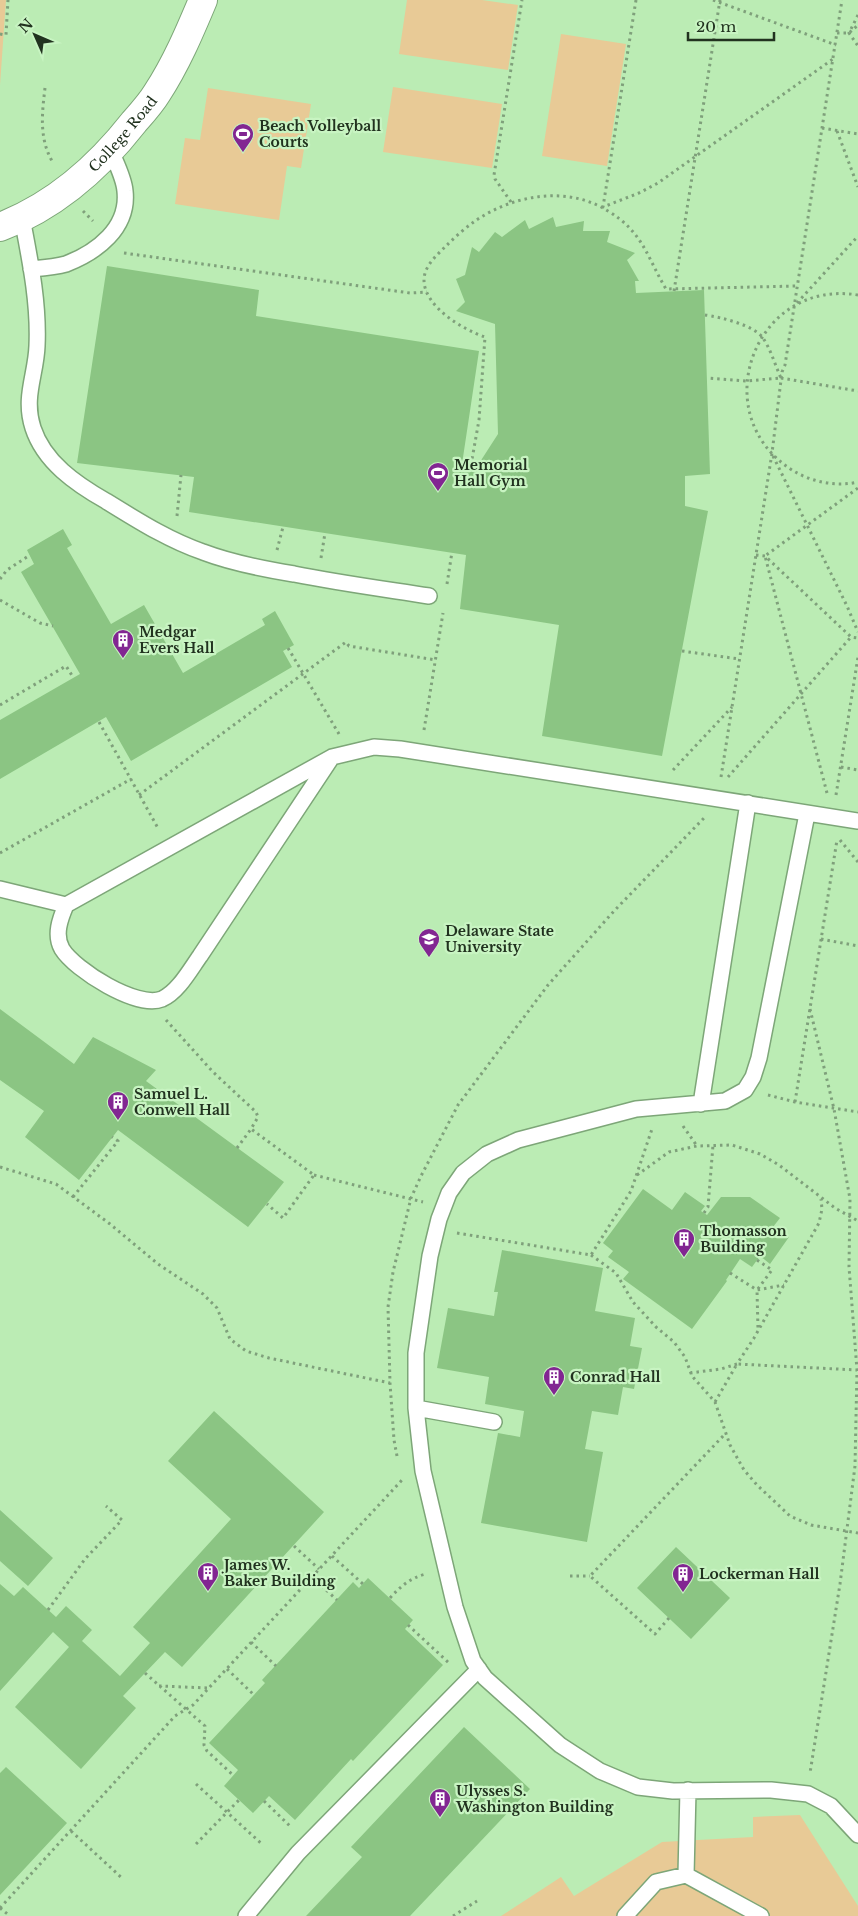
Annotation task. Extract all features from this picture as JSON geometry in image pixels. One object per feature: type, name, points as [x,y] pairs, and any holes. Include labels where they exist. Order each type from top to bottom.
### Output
[{"type":"street","name":"College Road","points":[[11,222],[71,187],[111,151],[157,93],[188,37],[203,0]]},
{"type":"lane","points":[[31,270],[65,264],[97,248],[115,230],[125,208],[125,192],[111,151]]},
{"type":"lane","points":[[11,222],[31,270],[35,290],[37,347],[30,382],[28,405],[33,428],[43,450],[62,472],[95,495],[148,527],[202,552],[250,566],[429,596]]},
{"type":"lane","points":[[332,757],[200,956],[176,988],[162,999],[147,1000],[126,994],[88,974],[61,948],[58,925],[66,905],[332,757],[374,747],[400,749],[858,821]]},
{"type":"lane","points":[[701,1104],[748,803]]},
{"type":"lane","points":[[807,814],[759,1058],[753,1078],[745,1090],[725,1101],[636,1109],[518,1140],[487,1154],[463,1174],[449,1193],[430,1256],[416,1353],[416,1408],[423,1471],[455,1607],[473,1661],[486,1678],[508,1700],[560,1745],[600,1772],[638,1787],[688,1790],[771,1790],[808,1794],[832,1806],[858,1835]]},
{"type":"lane","points":[[0,889],[66,905]]},
{"type":"lane","points":[[416,1408],[494,1422]]},
{"type":"lane","points":[[246,1916],[298,1853],[479,1669]]},
{"type":"lane","points":[[686,1875],[688,1790]]},
{"type":"lane","points":[[624,1916],[656,1882],[686,1875],[761,1916]]},
{"type":"path","points":[[0,34],[6,35],[8,0]]},
{"type":"path","points":[[511,202],[494,175],[522,0]]},
{"type":"path","points":[[636,0],[602,207],[639,193],[658,183],[833,59]]},
{"type":"path","points":[[713,0],[836,45]]},
{"type":"path","points":[[712,776],[720,778],[842,0]]},
{"type":"path","points":[[674,290],[719,1]]},
{"type":"path","points":[[849,33],[858,15]]},
{"type":"path","points":[[837,33],[849,33],[858,25]]},
{"type":"path","points":[[849,33],[858,46]]},
{"type":"path","points":[[45,88],[42,111],[43,141],[52,161]]},
{"type":"path","points":[[822,128],[858,134]]},
{"type":"path","points":[[837,131],[858,187]]},
{"type":"path","points":[[471,465],[479,420],[485,337],[461,326],[434,304],[427,292],[424,280],[427,269],[433,259],[474,221],[511,202],[562,195],[588,201],[608,210],[621,220],[641,241],[666,289],[798,286]]},
{"type":"path","points":[[83,211],[98,227]]},
{"type":"path","points":[[794,306],[858,236]]},
{"type":"path","points":[[124,253],[410,293],[427,292]]},
{"type":"path","points":[[858,295],[830,294],[812,298],[794,306],[779,316],[766,330],[756,346],[746,381],[750,419],[758,436],[782,464],[815,480],[834,484],[858,482]]},
{"type":"path","points":[[705,315],[726,318],[762,336],[782,378]]},
{"type":"path","points":[[707,378],[746,381],[782,378],[858,391]]},
{"type":"path","points":[[772,453],[848,606],[858,632]]},
{"type":"path","points":[[174,539],[181,475]]},
{"type":"path","points":[[765,556],[858,488]]},
{"type":"path","points":[[446,590],[452,552]]},
{"type":"path","points":[[756,555],[765,556],[851,637],[858,638]]},
{"type":"path","points":[[0,579],[7,570],[30,556]]},
{"type":"path","points":[[765,556],[827,794]]},
{"type":"path","points":[[0,600],[40,623],[52,626]]},
{"type":"path","points":[[424,736],[444,608]]},
{"type":"path","points":[[726,779],[851,637]]},
{"type":"path","points":[[139,795],[346,642],[349,646],[436,660]]},
{"type":"path","points":[[288,648],[350,753]]},
{"type":"path","points":[[682,651],[739,659]]},
{"type":"path","points":[[836,795],[858,657]]},
{"type":"path","points":[[0,705],[66,666],[73,678]]},
{"type":"path","points":[[680,772],[671,771],[732,706]]},
{"type":"path","points":[[99,722],[169,848]]},
{"type":"path","points":[[840,767],[858,770]]},
{"type":"path","points":[[0,853],[131,779]]},
{"type":"path","points":[[398,1464],[394,1440],[390,1383],[388,1307],[393,1272],[411,1198],[458,1105],[548,985],[614,911],[705,817]]},
{"type":"path","points":[[796,1102],[838,836],[858,862]]},
{"type":"path","points":[[821,939],[858,946]]},
{"type":"path","points":[[810,1009],[834,1108],[850,1199],[849,1267],[857,1370],[857,1466],[810,1774]]},
{"type":"path","points":[[164,1018],[213,1072],[256,1112],[258,1117],[237,1148]]},
{"type":"path","points":[[745,1090],[796,1102],[858,1112]]},
{"type":"path","points":[[591,1255],[631,1191],[654,1124]]},
{"type":"path","points":[[251,1128],[314,1175],[411,1198],[444,1208]]},
{"type":"path","points":[[73,1197],[118,1141],[112,1137]]},
{"type":"path","points":[[704,1213],[708,1207],[713,1145]]},
{"type":"path","points":[[636,1175],[669,1152],[697,1146],[732,1145],[760,1154],[779,1165],[821,1198],[858,1222]]},
{"type":"path","points":[[0,1167],[56,1184],[129,1239],[158,1264],[203,1294],[217,1308],[230,1339],[246,1351],[269,1358],[390,1383]]},
{"type":"path","points":[[266,1204],[283,1218],[314,1175]]},
{"type":"path","points":[[715,1402],[758,1331],[819,1223],[822,1210],[821,1198]]},
{"type":"path","points":[[437,1230],[591,1255],[616,1273],[633,1302],[656,1327],[674,1342],[685,1357],[690,1374],[715,1402],[725,1434],[744,1470],[773,1501],[790,1516],[811,1525],[858,1533]]},
{"type":"path","points":[[757,1260],[772,1270],[757,1290],[758,1331]]},
{"type":"path","points":[[730,1273],[757,1290],[784,1285]]},
{"type":"path","points":[[690,1374],[721,1369],[737,1364],[857,1370]]},
{"type":"path","points":[[590,1576],[725,1434]]},
{"type":"path","points":[[400,1472],[404,1489]]},
{"type":"path","points":[[10,1916],[0,1907],[176,1716],[193,1705],[402,1480]]},
{"type":"path","points":[[48,1610],[85,1560],[122,1520],[106,1506]]},
{"type":"path","points":[[294,1546],[319,1569]]},
{"type":"path","points":[[332,1556],[363,1584]]},
{"type":"path","points":[[390,1598],[414,1577],[430,1574]]},
{"type":"path","points":[[570,1576],[590,1576],[656,1634],[669,1618]]},
{"type":"path","points":[[312,1577],[337,1600]]},
{"type":"path","points":[[408,1625],[449,1663]]},
{"type":"path","points":[[251,1642],[276,1666]]},
{"type":"path","points":[[446,1669],[449,1657]]},
{"type":"path","points":[[227,1669],[254,1695]]},
{"type":"path","points":[[145,1674],[205,1726],[204,1745],[207,1751],[233,1775]]},
{"type":"path","points":[[159,1686],[209,1688]]},
{"type":"path","points":[[196,1784],[263,1845]]},
{"type":"path","points":[[196,1844],[239,1800]]},
{"type":"path","points":[[264,1801],[294,1830]]},
{"type":"path","points":[[72,1831],[123,1878]]},
{"type":"path","points":[[453,1916],[477,1901]]},
{"type":"shaded area","name":"Delaware State University","points":[[0,0],[858,0],[858,1916],[0,1916]]},
{"type":"shaded area","points":[[0,0],[6,0],[0,85]]},
{"type":"shaded area","points":[[407,0],[482,0],[518,5],[508,70],[399,54]]},
{"type":"shaded area","points":[[561,34],[626,44],[607,166],[542,156]]},
{"type":"shaded area","points":[[393,87],[502,104],[492,168],[383,152]]},
{"type":"shaded area","name":"Beach Volleyball Courts","points":[[208,88],[311,104],[301,168],[287,166],[279,220],[175,204],[185,138],[200,140]]},
{"type":"shaded area","points":[[800,1815],[858,1906],[858,1916],[501,1916],[561,1877],[574,1896],[662,1842],[753,1837],[753,1817]]},
{"type":"building","name":"Memorial Hall Gym","points":[[553,217],[556,227],[584,221],[583,231],[610,231],[607,242],[635,253],[627,260],[639,281],[635,281],[636,293],[704,290],[710,474],[685,476],[685,506],[708,511],[662,756],[542,736],[559,625],[460,609],[466,555],[189,512],[194,477],[77,463],[107,266],[259,290],[256,316],[479,351],[462,464],[478,465],[498,434],[495,324],[456,311],[465,302],[456,279],[465,275],[472,247],[479,252],[495,232],[502,237],[525,220],[529,229]]},
{"type":"building","name":"Medgar Evers Hall","points":[[63,529],[72,545],[67,548],[111,624],[144,605],[183,673],[265,625],[262,619],[275,611],[294,645],[283,651],[292,667],[131,761],[106,717],[0,779],[0,720],[80,674],[21,572],[34,564],[27,550]]},
{"type":"building","name":"Samuel L. Conwell Hall","points":[[0,1009],[74,1064],[93,1037],[156,1070],[146,1081],[284,1182],[248,1227],[118,1130],[79,1180],[25,1137],[44,1111],[0,1080]]},
{"type":"building","name":"Thomasson Building","points":[[643,1189],[672,1210],[685,1192],[705,1206],[701,1211],[707,1215],[721,1197],[750,1197],[780,1218],[773,1227],[789,1237],[770,1264],[760,1256],[752,1267],[740,1259],[727,1281],[692,1329],[623,1279],[629,1272],[608,1257],[613,1251],[603,1243]]},
{"type":"building","name":"Conrad Hall","points":[[502,1250],[603,1268],[595,1311],[635,1318],[630,1346],[642,1348],[634,1389],[623,1387],[618,1415],[592,1411],[585,1449],[603,1452],[587,1542],[481,1523],[498,1433],[520,1437],[524,1411],[485,1404],[489,1377],[437,1368],[448,1308],[494,1316],[498,1292],[494,1292]]},
{"type":"building","name":"James W. Baker Building","points":[[214,1411],[324,1512],[182,1667],[165,1652],[123,1696],[136,1708],[81,1769],[15,1707],[69,1647],[53,1632],[0,1691],[0,1584],[14,1596],[23,1587],[56,1617],[66,1606],[92,1630],[82,1641],[120,1676],[150,1643],[133,1627],[231,1519],[168,1461]]},
{"type":"building","points":[[0,1510],[53,1558],[28,1586],[0,1561]]},
{"type":"building","name":"Lockerman Hall","points":[[676,1547],[730,1598],[691,1639],[637,1588]]},
{"type":"building","points":[[368,1578],[413,1620],[405,1629],[443,1665],[353,1761],[351,1759],[295,1820],[269,1796],[253,1813],[224,1786],[238,1770],[209,1743],[265,1683],[262,1680],[353,1582],[359,1588]]},
{"type":"building","name":"Ulysses S. Washington Building","points":[[464,1727],[530,1789],[410,1916],[306,1916],[362,1857],[351,1847]]},
{"type":"building","points":[[6,1767],[67,1823],[0,1895],[0,1773]]},
{"type":"place","name":"Beach Volleyball Courts","points":[[243,153]]},
{"type":"place","name":"Memorial Hall Gym","points":[[438,492]]},
{"type":"place","name":"Medgar Evers Hall","points":[[123,659]]},
{"type":"place","name":"Delaware State University","points":[[429,958]]},
{"type":"place","name":"Samuel L. Conwell Hall","points":[[118,1121]]},
{"type":"place","name":"Thomasson Building","points":[[684,1258]]},
{"type":"place","name":"Conrad Hall","points":[[554,1396]]},
{"type":"place","name":"James W. Baker Building","points":[[208,1592]]},
{"type":"place","name":"Lockerman Hall","points":[[683,1593]]},
{"type":"place","name":"Ulysses S. Washington Building","points":[[440,1818]]}]
